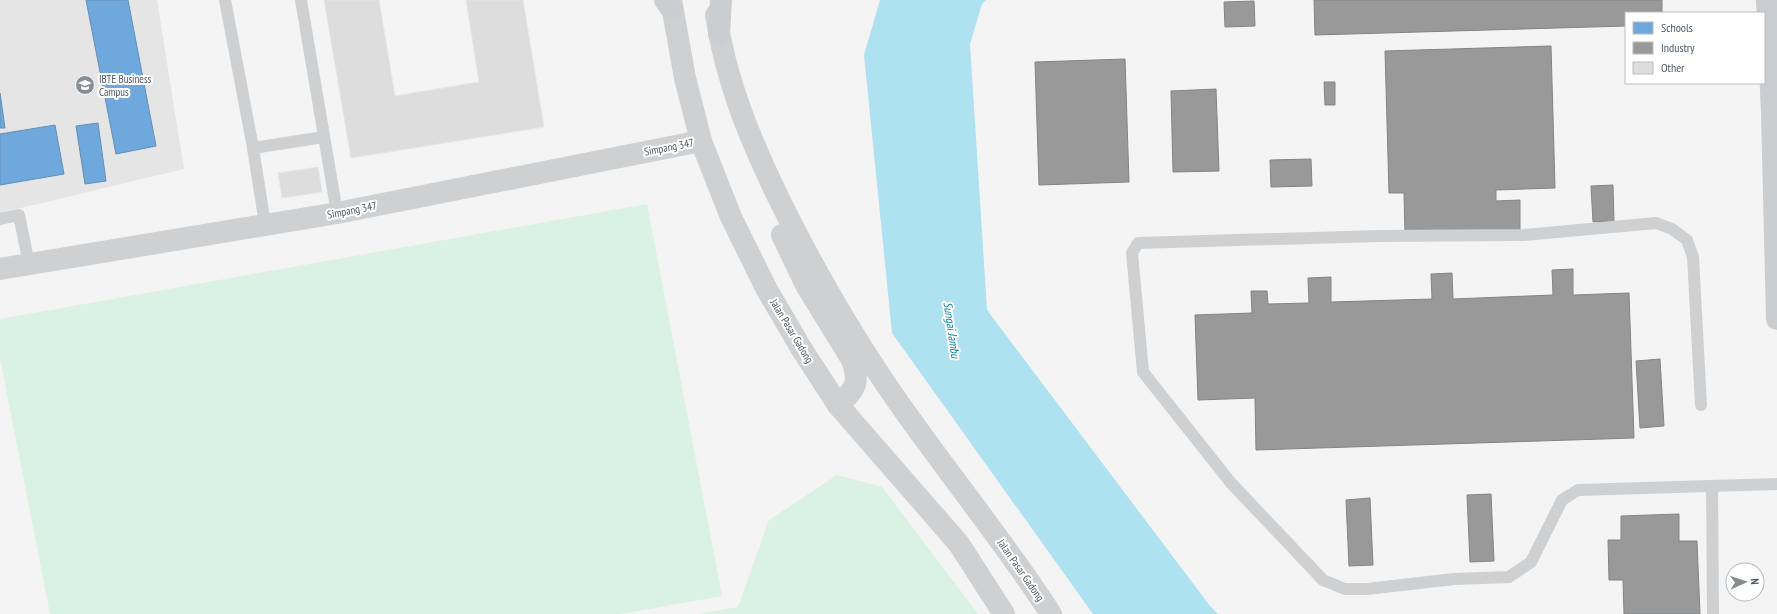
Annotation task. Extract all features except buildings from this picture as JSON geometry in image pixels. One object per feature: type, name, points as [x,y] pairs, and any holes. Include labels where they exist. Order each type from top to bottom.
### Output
[{"type":"main road","points":[[719,34],[721,0]]},
{"type":"main road","points":[[1767,0],[1774,105],[1777,319]]},
{"type":"street","name":"Jalan Pasar Gadong","points":[[714,0],[719,34],[740,111],[754,147],[792,226],[845,320],[881,378],[962,490],[1024,571],[1052,614]]},
{"type":"street","name":"Jalan Pasar Gadong","points":[[669,3],[685,78],[701,141],[731,217],[766,288],[801,348],[838,405],[959,544],[1004,614]]},
{"type":"street","name":"Simpang 347","points":[[0,269],[337,213],[701,141]]},
{"type":"street","points":[[754,147],[763,197],[806,285],[852,360],[856,372],[856,384],[852,393],[838,405]]},
{"type":"lane","points":[[225,0],[254,148],[266,224]]},
{"type":"lane","points":[[301,0],[337,213]]},
{"type":"lane","points":[[254,148],[324,137]]},
{"type":"lane","points":[[0,219],[19,215],[29,264]]},
{"type":"lane","points":[[1701,405],[1693,257],[1687,240],[1672,229],[1656,223],[1523,235],[1379,236],[1138,243],[1132,253],[1144,372],[1232,482],[1323,580],[1345,589],[1367,589],[1454,579],[1509,577],[1531,562],[1562,500],[1578,490],[1777,484]]},
{"type":"lane","points":[[1712,487],[1713,614]]},
{"type":"shaded area","name":"IBTE Business Campus","points":[[0,0],[157,0],[184,169],[0,213]]},
{"type":"green space","points":[[647,204],[722,596],[621,614],[50,614],[0,358],[0,319]]},
{"type":"green space","points":[[837,475],[882,487],[978,614],[698,614],[738,607],[769,520]]},
{"type":"water","name":"Sungai Jambu","points":[[880,0],[986,0],[982,4],[970,44],[987,310],[1210,606],[1218,614],[1093,614],[892,333],[864,55]]},
{"type":"place","name":"IBTE Business Campus","points":[[85,85]]}]
